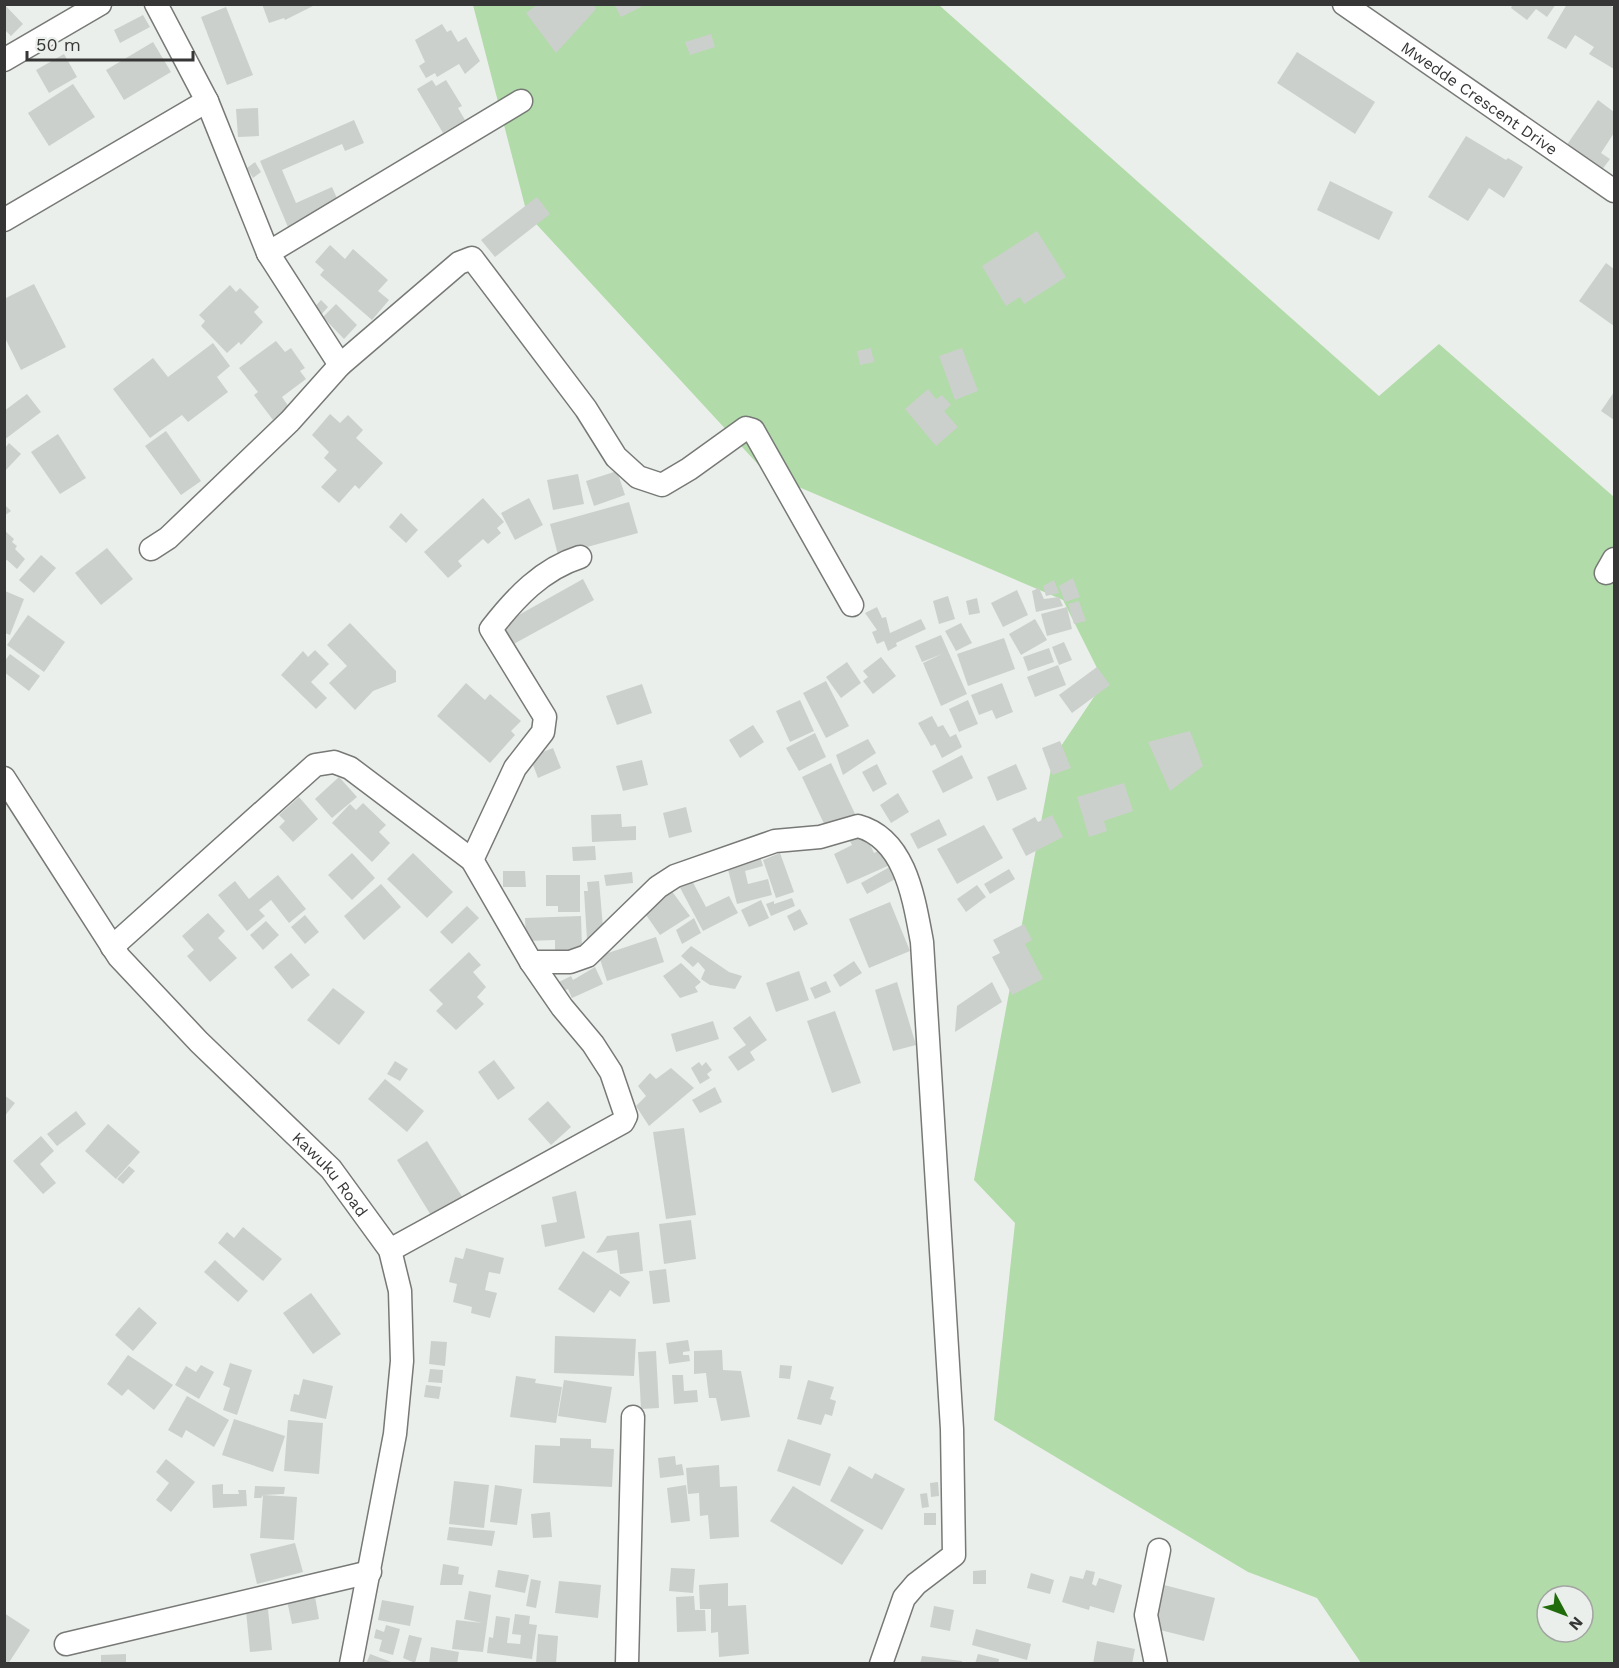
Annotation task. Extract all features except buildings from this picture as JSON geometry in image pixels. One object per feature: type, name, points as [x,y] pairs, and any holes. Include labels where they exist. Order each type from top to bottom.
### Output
[{"type":"street","points":[[4,60],[100,4]]},
{"type":"street","points":[[156,4],[207,101],[268,252],[340,365]]},
{"type":"street","name":"Mwedde Crescent Drive","points":[[1344,4],[1614,191]]},
{"type":"street","points":[[4,220],[207,101]]},
{"type":"street","points":[[268,252],[521,101]]},
{"type":"street","points":[[151,549],[168,538],[274,436],[340,365],[459,263],[472,258],[586,409],[616,457],[638,477],[662,485],[689,470],[746,428],[753,430],[852,605]]},
{"type":"street","points":[[472,860],[515,768],[543,732],[545,717],[491,629],[514,599],[559,563],[580,557]]},
{"type":"street","points":[[112,947],[315,765],[327,762],[350,768],[472,860],[531,962],[605,1063],[626,1116],[623,1122],[390,1250]]},
{"type":"street","name":"Kawuku Road","points":[[4,778],[112,947],[199,1042],[331,1169],[390,1250],[400,1291],[402,1361],[395,1434],[351,1664]]},
{"type":"street","points":[[531,962],[570,962],[587,956],[658,887],[675,876],[775,841],[820,837],[858,826],[880,838],[906,871],[922,942],[952,1429],[954,1555],[916,1584],[904,1598],[881,1664]]},
{"type":"street","points":[[627,1664],[633,1417]]},
{"type":"street","points":[[1156,1664],[1146,1615],[1159,1550]]},
{"type":"street","points":[[66,1644],[370,1572]]},
{"type":"green space","points":[[473,5],[939,5],[1379,396],[1439,344],[1614,497],[1614,1663],[1361,1663],[1317,1598],[1248,1572],[994,1420],[1015,1223],[974,1180],[1053,758],[1104,682],[1063,600],[766,473],[527,214]]}]
